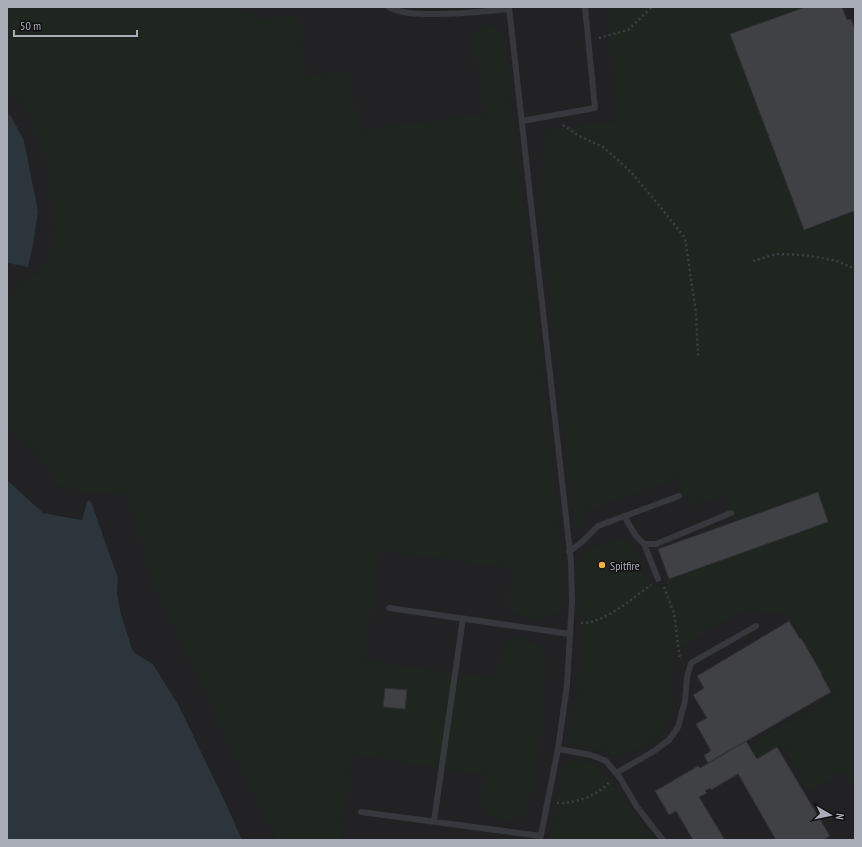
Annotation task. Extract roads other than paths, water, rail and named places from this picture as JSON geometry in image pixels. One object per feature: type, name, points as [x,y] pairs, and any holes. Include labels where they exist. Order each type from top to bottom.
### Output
[{"type":"lane","points":[[361,812],[434,821],[541,838],[558,749],[567,685],[572,601],[570,552],[509,8],[459,14],[416,15],[396,11],[389,7]]},
{"type":"lane","points":[[522,121],[595,108],[585,7]]},
{"type":"lane","points":[[570,552],[598,526],[678,496]]},
{"type":"lane","points":[[644,544],[656,544],[731,513]]},
{"type":"lane","points":[[624,516],[636,536],[644,544],[658,579]]},
{"type":"lane","points":[[389,608],[570,634]]},
{"type":"lane","points":[[434,821],[462,618]]},
{"type":"lane","points":[[616,773],[651,753],[669,740],[678,727],[685,701],[687,677],[691,663],[756,626]]},
{"type":"lane","points":[[558,749],[591,755],[606,761],[620,778],[637,807],[663,840]]},
{"type":"place","name":"Spitfire","points":[[602,565]]}]
